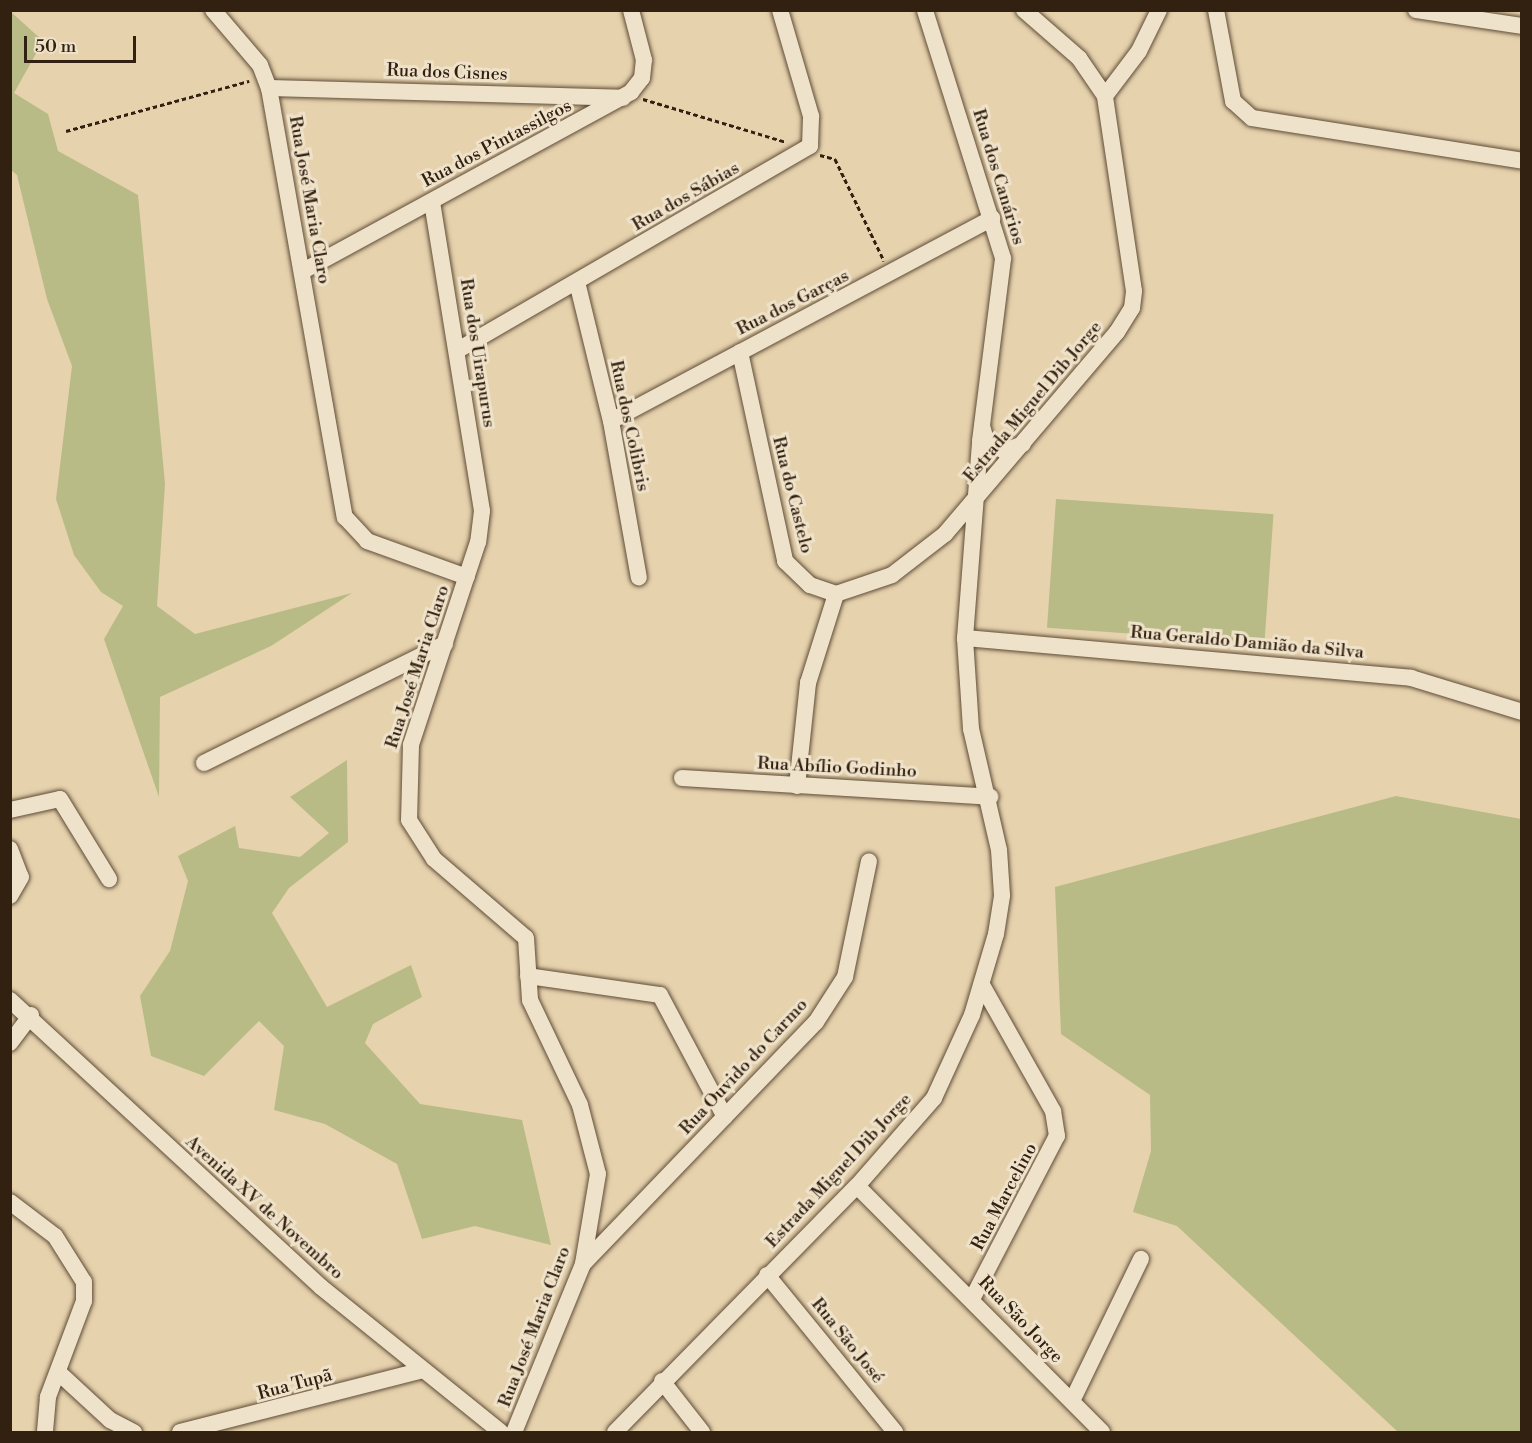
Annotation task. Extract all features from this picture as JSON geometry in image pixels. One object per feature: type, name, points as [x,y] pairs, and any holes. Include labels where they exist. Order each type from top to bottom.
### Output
[{"type":"street","name":"Rua José Maria Claro","points":[[213,10],[267,82],[303,271],[345,517],[367,541],[467,577],[411,745],[409,820],[434,860],[526,938],[530,1000],[580,1105],[594,1153],[597,1190],[583,1264],[514,1432]]},
{"type":"street","points":[[628,95],[642,78],[644,60],[631,10]]},
{"type":"street","points":[[780,10],[811,116],[807,148]]},
{"type":"street","name":"Rua dos Canários","points":[[925,10],[992,218],[1004,278],[982,426],[974,502]]},
{"type":"street","name":"Estrada Miguel Dib Jorge","points":[[615,1432],[662,1381],[857,1186],[934,1098],[982,985],[1002,896],[990,797],[971,729],[965,638],[974,502],[1132,308],[1105,96],[1079,58],[1024,10]]},
{"type":"street","points":[[1105,96],[1139,51],[1159,10]]},
{"type":"street","points":[[1216,10],[1233,101],[1252,118],[1521,161]]},
{"type":"street","points":[[1416,10],[1521,26]]},
{"type":"street","name":"Rua dos Cisnes","points":[[267,82],[628,95]]},
{"type":"street","name":"Rua dos Pintassilgos","points":[[303,271],[628,95]]},
{"type":"street","name":"Rua dos Sábias","points":[[458,350],[807,148]]},
{"type":"street","name":"Rua dos Uirapurus","points":[[432,202],[458,350],[482,511],[467,577]]},
{"type":"street","name":"Rua dos Garças","points":[[611,421],[891,274],[992,218]]},
{"type":"street","name":"Rua dos Colibris","points":[[577,282],[611,421],[639,578]]},
{"type":"street","name":"Rua do Castelo","points":[[740,352],[785,561],[810,585],[836,594]]},
{"type":"street","points":[[982,426],[986,440],[1004,451],[1023,444]]},
{"type":"street","points":[[797,786],[808,683],[836,594],[870,586],[910,564],[974,502]]},
{"type":"street","name":"Rua Geraldo Damião da Silva","points":[[965,638],[1411,678],[1521,712]]},
{"type":"street","points":[[204,764],[445,644]]},
{"type":"street","name":"Rua Abílio Godinho","points":[[682,778],[990,797]]},
{"type":"street","points":[[10,810],[60,800],[109,879]]},
{"type":"street","points":[[10,849],[21,877],[10,896]]},
{"type":"street","name":"Rua Ouvido do Carmo","points":[[583,1264],[725,1117],[834,998],[858,926],[869,861]]},
{"type":"street","points":[[528,976],[656,994],[670,1010],[725,1117]]},
{"type":"street","name":"Rua Marcelino","points":[[972,1299],[1057,1136],[1053,1111],[982,985]]},
{"type":"street","name":"Avenida XV de Novembro","points":[[10,1000],[31,1015],[221,1197],[420,1371],[501,1432]]},
{"type":"street","points":[[10,1043],[31,1015]]},
{"type":"street","name":"Rua São Jorge","points":[[857,1186],[1102,1432]]},
{"type":"street","points":[[10,1202],[55,1236],[84,1282],[84,1301],[48,1397],[45,1432]]},
{"type":"street","points":[[1072,1401],[1141,1259]]},
{"type":"street","name":"Rua São José","points":[[767,1275],[895,1432]]},
{"type":"street","name":"Rua Tupã","points":[[180,1432],[420,1371]]},
{"type":"street","points":[[58,1372],[110,1420],[134,1432]]},
{"type":"street","points":[[662,1381],[702,1432]]},
{"type":"path","points":[[66,131],[267,82]]},
{"type":"path","points":[[628,95],[759,137],[807,148],[835,159],[891,274]]},
{"type":"green space","points":[[10,11],[43,41],[14,93],[48,114],[58,151],[138,195],[165,484],[157,606],[195,634],[352,593],[271,646],[160,697],[159,797],[104,639],[123,606],[101,592],[74,555],[56,499],[72,366],[47,299],[17,175],[11,170]]},
{"type":"green space","points":[[1056,499],[1273,514],[1264,643],[1047,628]]},
{"type":"green space","points":[[347,760],[348,842],[289,888],[272,913],[327,1007],[411,965],[422,997],[373,1024],[365,1043],[420,1104],[522,1120],[551,1245],[475,1226],[422,1239],[397,1164],[325,1124],[274,1110],[284,1046],[259,1021],[204,1076],[151,1056],[140,996],[170,951],[188,881],[178,856],[235,826],[239,848],[300,857],[329,833],[290,797]]},
{"type":"green space","points":[[1396,796],[1521,819],[1521,1432],[1398,1432],[1177,1226],[1133,1212],[1151,1151],[1150,1095],[1061,1034],[1055,887]]}]
